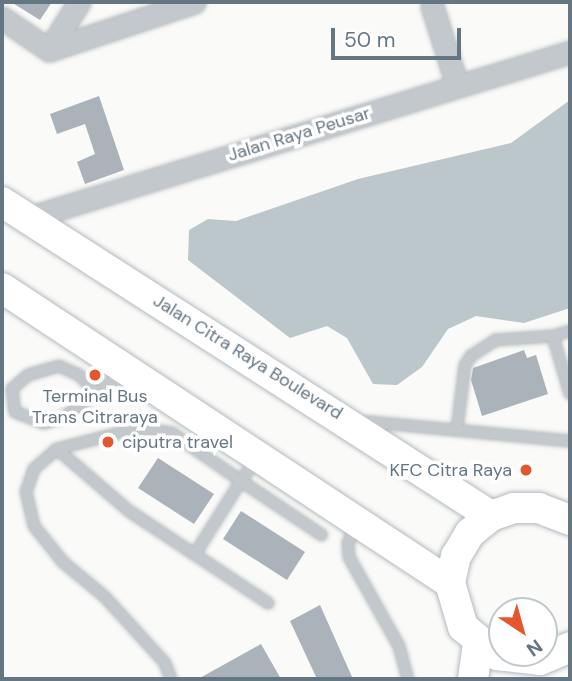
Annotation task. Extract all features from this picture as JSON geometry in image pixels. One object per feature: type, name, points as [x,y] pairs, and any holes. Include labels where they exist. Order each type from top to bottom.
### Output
[{"type":"main road","name":"Jalan Citra Raya Boulevard","points":[[2,202],[346,420],[491,516]]},
{"type":"main road","points":[[2,288],[127,371],[249,470],[357,522],[450,583]]},
{"type":"main road","points":[[563,660],[518,661],[478,644],[463,627],[450,583],[456,556],[470,533],[491,516],[514,508],[539,508],[570,520]]},
{"type":"main road","points":[[473,679],[478,644]]},
{"type":"main road","points":[[501,679],[526,679]]},
{"type":"street","points":[[49,50],[79,2]]},
{"type":"street","points":[[49,50],[194,2]]},
{"type":"street","points":[[432,6],[457,85]]},
{"type":"street","points":[[2,18],[49,50]]},
{"type":"street","name":"Jalan Raya Peusar","points":[[28,218],[570,52]]},
{"type":"lane","points":[[457,429],[465,365],[471,356],[496,340],[553,336],[570,331]]},
{"type":"lane","points":[[553,336],[570,394]]},
{"type":"lane","points":[[96,392],[79,375],[60,366],[28,375],[12,389],[15,412],[44,423],[64,417],[127,371]]},
{"type":"lane","points":[[346,420],[570,441]]},
{"type":"lane","points":[[171,679],[165,663],[105,597],[63,562],[34,526],[26,492],[34,469],[57,449],[138,428],[172,433],[249,470],[322,535]]},
{"type":"lane","points":[[57,449],[129,511],[268,603]]},
{"type":"lane","points":[[195,554],[249,470]]},
{"type":"lane","points":[[357,522],[348,543],[349,557],[398,646],[408,679]]},
{"type":"shaded area","points":[[570,100],[570,308],[524,323],[476,316],[448,329],[422,367],[397,385],[373,384],[347,338],[327,326],[290,338],[188,260],[189,230],[208,219],[236,221],[358,179],[511,143]]},
{"type":"building","points":[[11,2],[52,2],[40,20]]},
{"type":"building","points":[[99,96],[124,170],[85,184],[77,162],[95,154],[85,124],[57,134],[50,114]]},
{"type":"building","points":[[524,350],[527,358],[536,355],[548,394],[482,416],[471,380],[473,368]]},
{"type":"building","points":[[158,458],[214,494],[194,524],[138,488]]},
{"type":"building","points":[[241,511],[305,552],[287,580],[223,539]]},
{"type":"building","points":[[320,605],[353,679],[317,679],[290,621]]},
{"type":"building","points":[[261,644],[281,679],[198,679]]},
{"type":"place","name":"Terminal Bus Trans Citraraya","points":[[95,375]]},
{"type":"place","name":"ciputra travel","points":[[108,442]]},
{"type":"place","name":"KFC Citra Raya","points":[[526,470]]}]
